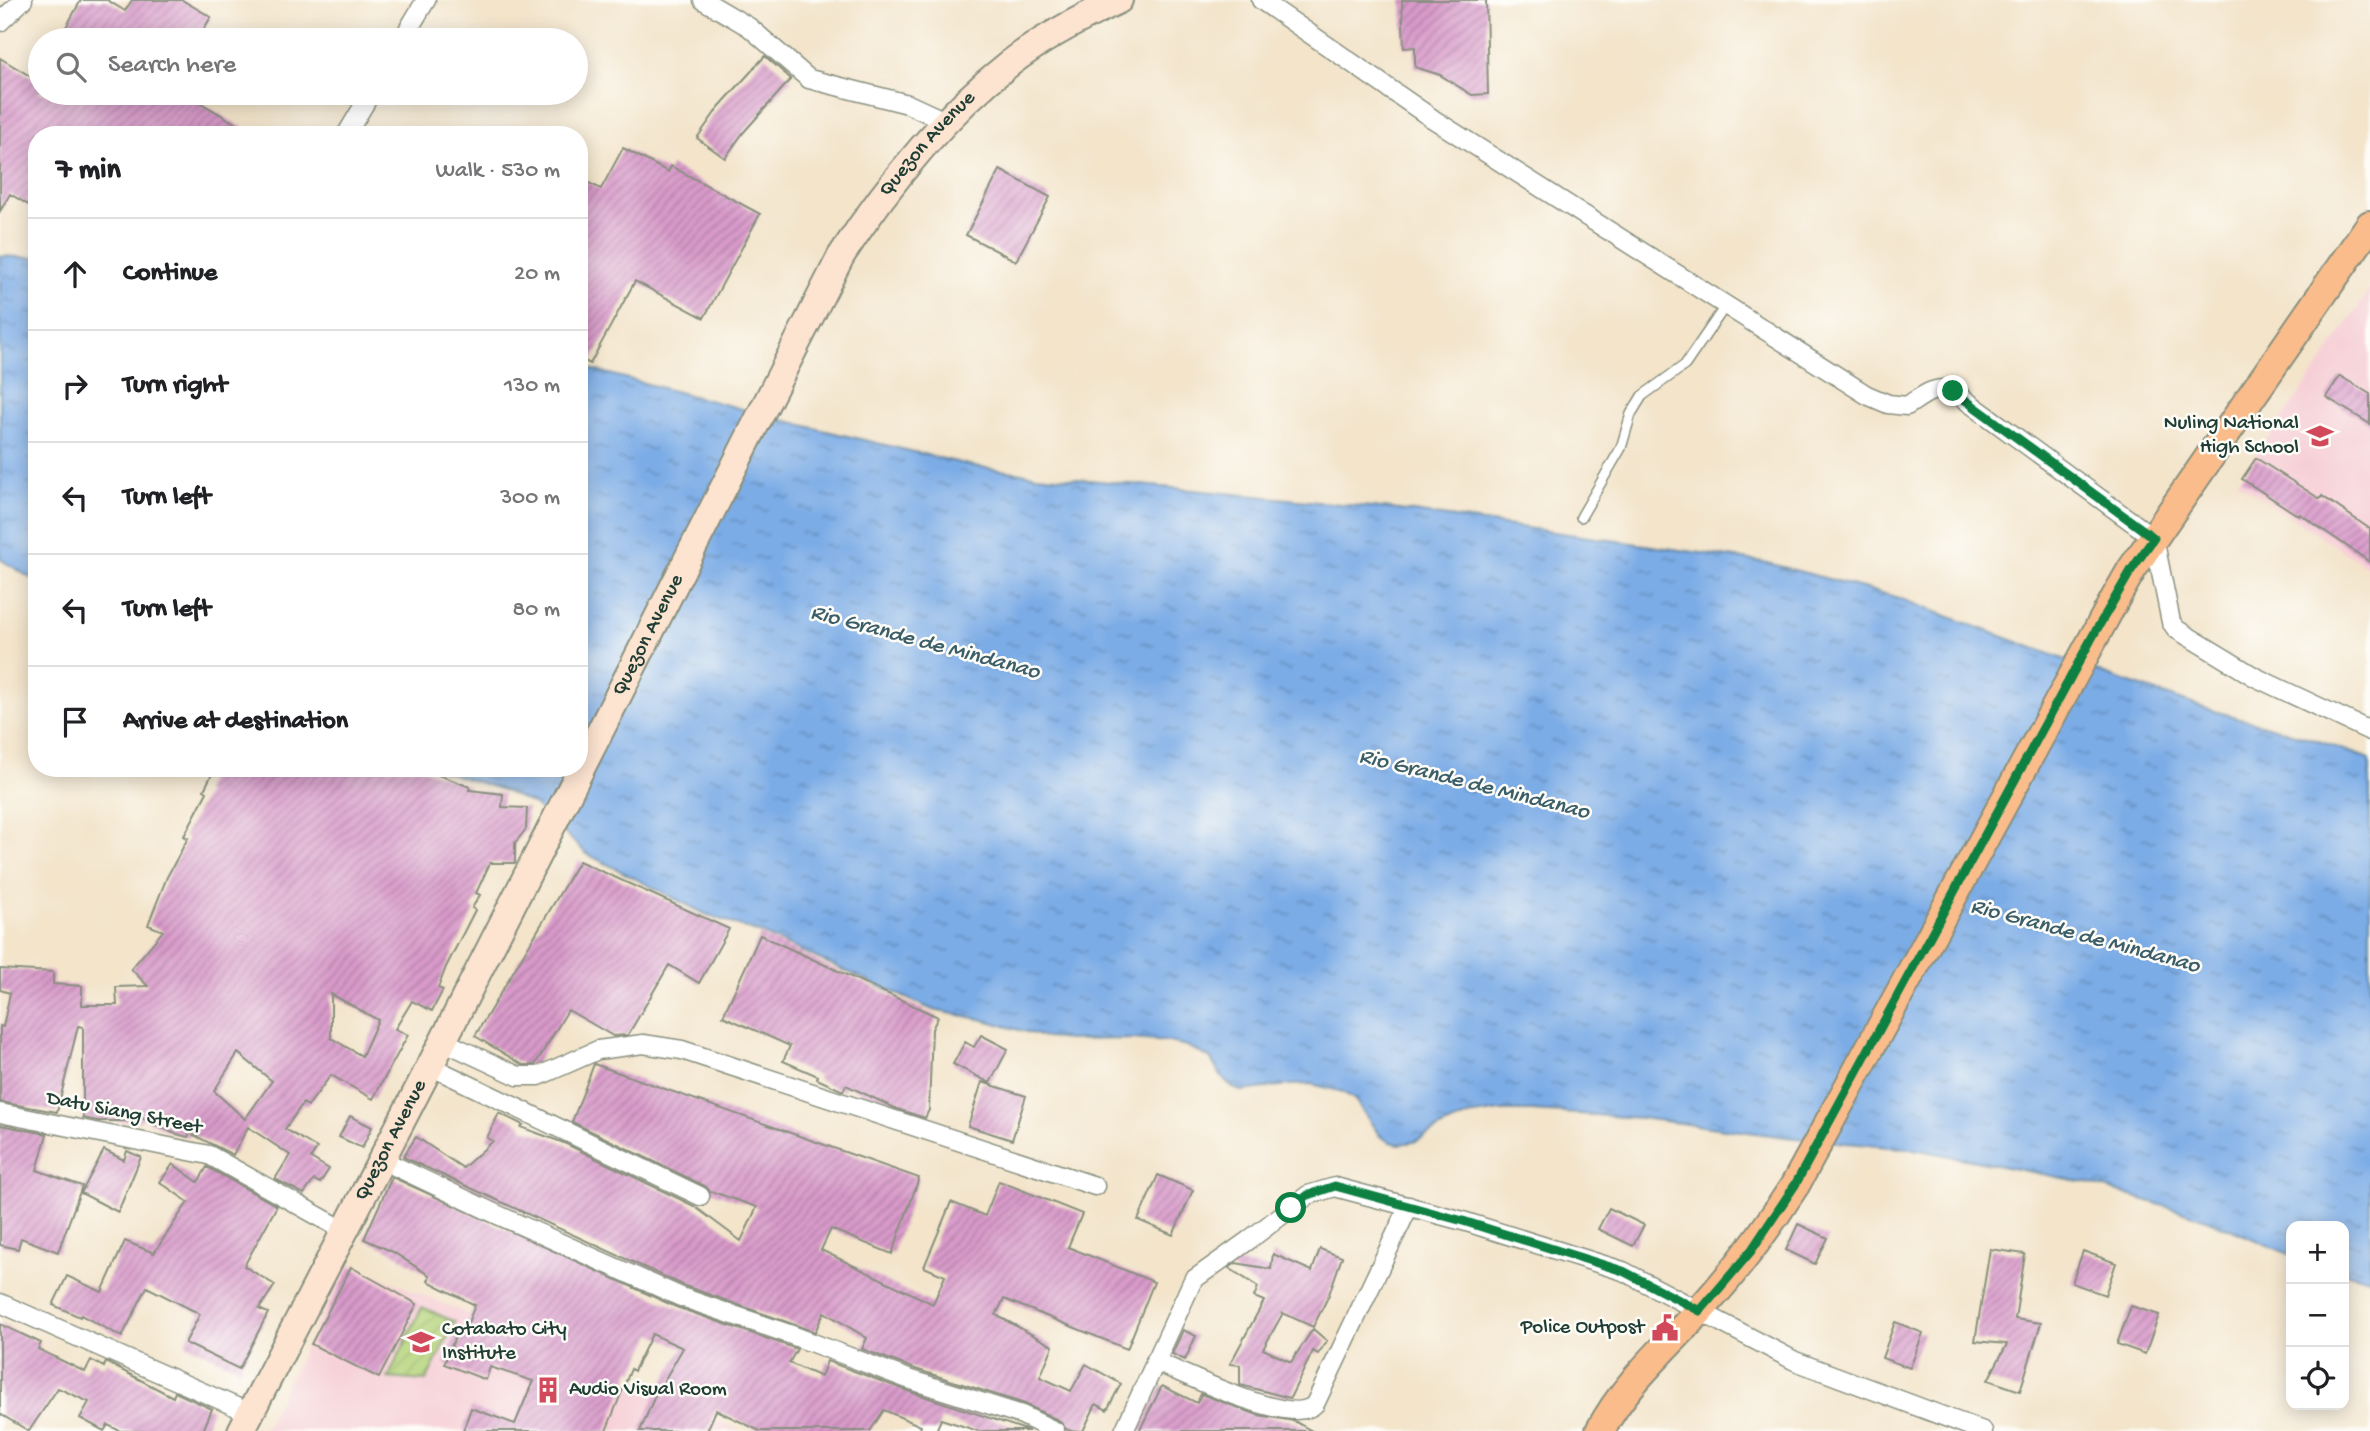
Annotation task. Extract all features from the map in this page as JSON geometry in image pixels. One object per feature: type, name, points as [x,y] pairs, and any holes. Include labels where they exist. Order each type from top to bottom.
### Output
[{"type":"main road","points":[[1600,1431],[1625,1391],[1700,1311],[1751,1251],[1795,1185],[2094,634],[2132,569],[2370,225]]},
{"type":"street","points":[[0,22],[23,0]]},
{"type":"street","points":[[409,28],[426,0]]},
{"type":"street","points":[[703,0],[749,27],[809,79],[908,104],[947,122]]},
{"type":"street","name":"Quezon Avenue","points":[[588,755],[841,256],[886,191],[947,122],[1009,64],[1043,40],[1119,0]]},
{"type":"street","points":[[1261,0],[1433,119],[1867,395],[1888,404],[1907,406],[1937,389],[1953,391],[2154,538],[2171,622],[2176,629],[2255,677],[2370,732]]},
{"type":"street","points":[[351,126],[364,105]]},
{"type":"street","name":"Quezon Avenue","points":[[246,1422],[577,777]]},
{"type":"street","points":[[443,1041],[519,1076],[539,1076],[598,1050],[643,1044],[682,1050],[1095,1186]]},
{"type":"street","points":[[430,1066],[700,1196]]},
{"type":"street","name":"Datu Siang Street","points":[[0,1113],[209,1154],[345,1231]]},
{"type":"street","points":[[382,1160],[681,1297],[908,1379],[1022,1415],[1055,1431]]},
{"type":"street","points":[[1124,1431],[1193,1280],[1308,1195],[1335,1186],[1623,1271],[1795,1361],[1983,1431]]},
{"type":"street","points":[[1154,1362],[1242,1399],[1294,1411],[1310,1409],[1315,1404],[1409,1206]]},
{"type":"street","points":[[0,1303],[246,1422]]},
{"type":"lane","points":[[1581,517],[1621,448],[1631,414],[1642,396],[1685,365],[1726,305]]},
{"type":"shaded area","name":"Nuling National High School","points":[[2370,289],[2370,569],[2237,482],[2323,361]]},
{"type":"shaded area","name":"Cotabato City Institute","points":[[348,1263],[741,1431],[263,1431]]},
{"type":"green space","points":[[422,1307],[455,1322],[426,1381],[388,1378]]},
{"type":"water","points":[[0,256],[28,258],[28,576],[0,559]]},
{"type":"water","name":"Rio Grande de Mindanao","points":[[588,368],[814,428],[973,466],[1036,475],[1392,509],[1764,562],[1893,596],[2107,675],[2370,759],[2370,1279],[2349,1273],[2349,1221],[2286,1221],[2286,1253],[2204,1218],[2088,1183],[1920,1150],[1786,1137],[1641,1118],[1532,1111],[1500,1111],[1468,1116],[1414,1142],[1390,1142],[1380,1136],[1355,1100],[1343,1092],[1312,1084],[1241,1091],[1233,1088],[1221,1076],[1210,1058],[1187,1046],[1132,1039],[1047,1038],[985,1020],[933,1010],[763,934],[705,914],[587,854],[533,804],[500,789],[462,777],[588,777]]},
{"type":"building","points":[[81,0],[107,0],[125,11],[132,0],[182,0],[211,17],[204,28],[66,28]]},
{"type":"building","points":[[1402,0],[1486,0],[1488,94],[1472,95],[1440,75],[1415,67],[1415,47],[1404,48]]},
{"type":"building","points":[[765,56],[791,79],[743,133],[725,158],[697,138],[719,107]]},
{"type":"building","points":[[0,58],[28,75],[28,105],[204,105],[240,126],[28,126],[28,205],[10,194],[0,211]]},
{"type":"building","points":[[623,148],[668,172],[671,166],[760,214],[704,318],[635,281],[590,364],[588,182],[601,189]]},
{"type":"building","points":[[1000,170],[1050,197],[1016,261],[966,235]]},
{"type":"building","points":[[2340,376],[2370,394],[2370,424],[2326,397]]},
{"type":"building","points":[[2256,458],[2320,499],[2322,496],[2370,529],[2370,562],[2300,514],[2299,516],[2242,479]]},
{"type":"building","points":[[210,777],[444,777],[470,787],[469,790],[503,794],[502,807],[527,808],[526,829],[515,843],[515,863],[490,863],[476,893],[480,895],[472,908],[475,910],[438,988],[443,990],[432,1011],[412,1001],[395,1029],[408,1035],[373,1099],[331,1075],[308,1106],[303,1103],[285,1129],[317,1148],[311,1158],[329,1169],[320,1183],[314,1180],[304,1194],[275,1179],[290,1155],[248,1127],[233,1155],[190,1133],[188,1137],[173,1133],[142,1118],[140,1121],[98,1121],[83,1118],[83,1027],[78,1026],[57,1112],[0,1102],[0,1026],[3,1027],[10,993],[0,990],[0,969],[53,972],[53,984],[82,986],[82,1005],[117,1005],[116,987],[148,986],[131,969],[163,931],[148,925],[167,877],[188,838],[184,836],[207,792],[204,790]],"holes":[[[331,994],[378,1020],[362,1056],[331,1038]],[[238,1053],[272,1081],[245,1119],[214,1091]]]},
{"type":"building","points":[[579,861],[729,929],[699,983],[669,965],[628,1035],[613,1036],[568,1010],[535,1065],[523,1065],[475,1036]]},
{"type":"building","points":[[760,935],[938,1017],[932,1029],[929,1110],[925,1118],[897,1109],[846,1085],[843,1091],[817,1079],[818,1076],[783,1061],[790,1046],[723,1016]]},
{"type":"building","points":[[981,1035],[1008,1049],[990,1083],[953,1064],[965,1042],[974,1047]]},
{"type":"building","points":[[594,1064],[919,1178],[892,1254],[831,1229],[821,1250],[933,1304],[945,1276],[924,1267],[951,1202],[985,1216],[999,1181],[1082,1214],[1068,1247],[1154,1282],[1127,1349],[1004,1299],[996,1315],[1053,1346],[1040,1377],[1071,1391],[1086,1364],[1121,1384],[1107,1410],[1096,1404],[1083,1431],[1071,1431],[1060,1421],[1025,1404],[862,1349],[867,1338],[824,1312],[815,1332],[685,1286],[403,1157],[416,1137],[463,1168],[493,1141],[487,1138],[499,1113],[523,1125],[521,1127],[564,1143],[694,1206],[741,1241],[757,1207],[710,1191],[705,1186],[572,1122]]},
{"type":"building","points":[[982,1082],[1026,1096],[1012,1140],[968,1126]]},
{"type":"building","points":[[350,1116],[372,1127],[362,1148],[339,1137]]},
{"type":"building","points":[[0,1125],[47,1134],[37,1170],[82,1186],[58,1252],[21,1238],[18,1249],[0,1245]]},
{"type":"building","points":[[104,1150],[124,1160],[127,1151],[141,1157],[118,1212],[81,1193]]},
{"type":"building","points":[[173,1164],[198,1182],[207,1167],[277,1206],[244,1266],[275,1285],[259,1309],[268,1313],[239,1369],[185,1343],[200,1314],[147,1287],[122,1337],[81,1315],[80,1317],[53,1305],[67,1276],[102,1292],[125,1241],[154,1253],[188,1202],[160,1182]]},
{"type":"building","points":[[1158,1175],[1193,1190],[1173,1235],[1138,1220]]},
{"type":"building","points":[[392,1177],[676,1307],[797,1349],[789,1363],[821,1377],[827,1361],[1029,1431],[978,1431],[941,1419],[936,1431],[919,1431],[921,1426],[884,1410],[870,1431],[760,1431],[716,1410],[707,1431],[640,1431],[654,1398],[683,1348],[652,1334],[634,1371],[631,1369],[606,1431],[463,1431],[471,1408],[515,1424],[533,1381],[490,1367],[486,1380],[444,1364],[457,1332],[463,1335],[475,1305],[428,1281],[430,1276],[393,1252],[364,1239]]},
{"type":"building","points":[[1609,1208],[1644,1225],[1633,1246],[1598,1229]]},
{"type":"building","points":[[1798,1224],[1828,1238],[1815,1264],[1786,1250]]},
{"type":"building","points":[[1320,1249],[1342,1257],[1328,1297],[1313,1327],[1283,1313],[1263,1349],[1291,1362],[1313,1329],[1327,1341],[1318,1354],[1313,1351],[1290,1398],[1240,1385],[1240,1365],[1230,1364],[1264,1301],[1254,1297],[1258,1287],[1229,1268],[1236,1263],[1271,1269],[1273,1254],[1312,1271]]},
{"type":"building","points":[[1990,1249],[2025,1254],[2015,1319],[2041,1323],[2020,1391],[1988,1380],[2007,1344],[1975,1341]]},
{"type":"building","points":[[2083,1251],[2116,1263],[2105,1295],[2072,1283]]},
{"type":"building","points":[[351,1267],[417,1304],[379,1378],[311,1344]]},
{"type":"building","points":[[2131,1306],[2159,1315],[2145,1354],[2117,1344]]},
{"type":"building","points":[[1895,1322],[1923,1333],[1910,1368],[1882,1358]]},
{"type":"building","points":[[0,1324],[41,1343],[38,1349],[85,1372],[91,1360],[104,1367],[106,1362],[173,1397],[175,1392],[212,1409],[203,1431],[120,1431],[108,1425],[104,1431],[80,1418],[89,1402],[58,1388],[29,1431],[0,1414]]},
{"type":"building","points":[[1183,1330],[1196,1336],[1185,1360],[1172,1354]]},
{"type":"building","points":[[1162,1386],[1197,1403],[1201,1394],[1258,1415],[1294,1421],[1312,1431],[1139,1431]]},
{"type":"place","name":"Nuling National High School","points":[[2320,436]]},
{"type":"place","name":"Police Outpost","points":[[1665,1328]]},
{"type":"place","name":"Cotabato City Institute","points":[[421,1342]]},
{"type":"place","name":"Audio Visual Room","points":[[548,1390]]},
{"type":"route","points":[[1291,1208],[1308,1195],[1335,1186],[1463,1221],[1623,1271],[1700,1311],[1751,1251],[1795,1185],[2094,634],[2132,569],[2154,538],[1953,391]]}]
